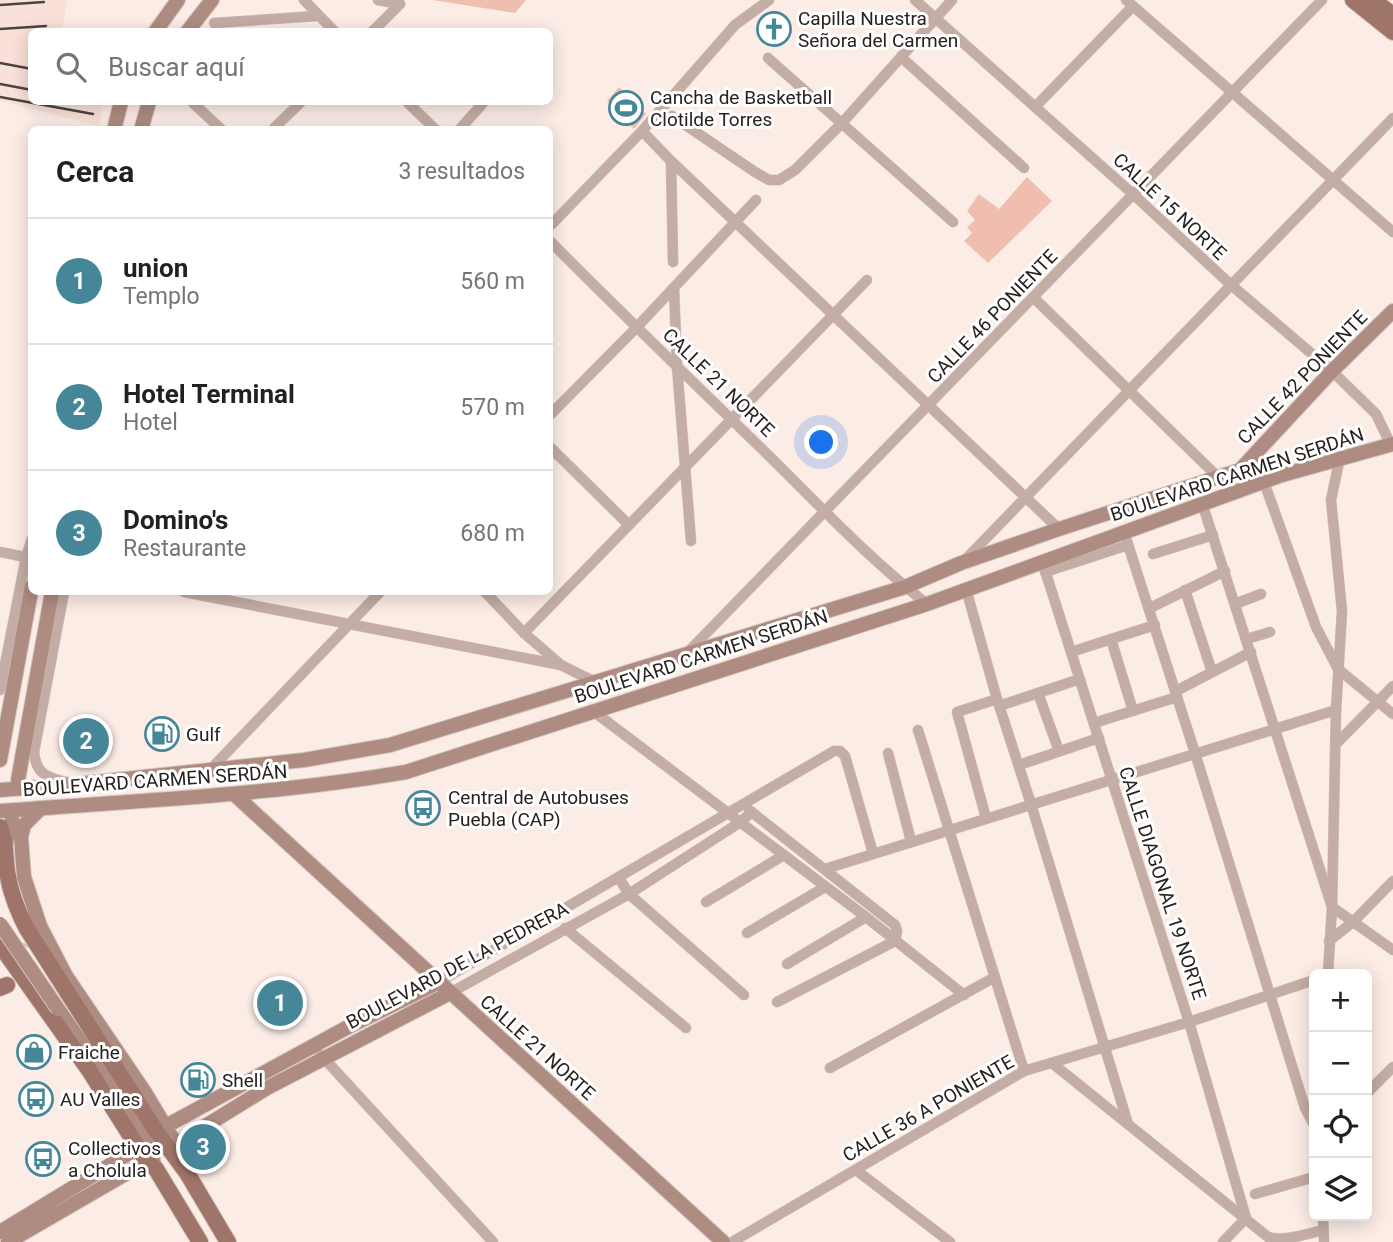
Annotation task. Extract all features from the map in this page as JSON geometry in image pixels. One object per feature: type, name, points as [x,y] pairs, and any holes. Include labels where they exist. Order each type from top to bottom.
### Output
[{"type":"main road","points":[[158,28],[178,0]]},
{"type":"main road","points":[[190,28],[212,0]]},
{"type":"main road","points":[[1353,0],[1393,32]]},
{"type":"main road","points":[[1373,0],[1393,15]]},
{"type":"main road","points":[[115,126],[120,105]]},
{"type":"main road","points":[[142,126],[148,105]]},
{"type":"main road","name":"CALLE 42 PONIENTE","points":[[1240,470],[1332,371],[1393,311]]},
{"type":"main road","name":"BOULEVARD CARMEN SERDÁN","points":[[4,819],[41,808],[235,795],[330,785],[406,772],[1044,566],[1126,538],[1202,503],[1282,475],[1392,444]]},
{"type":"main road","points":[[1255,454],[1264,469],[1282,475]]},
{"type":"main road","name":"BOULEVARD CARMEN SERDÁN","points":[[0,790],[209,771],[304,760],[390,745],[905,587],[1059,529],[1240,470]]},
{"type":"main road","points":[[0,758],[30,595]]},
{"type":"main road","points":[[19,780],[51,595]]},
{"type":"main road","points":[[602,680],[617,703]]},
{"type":"main road","name":"CALLE 21 NORTE","points":[[235,795],[723,1242]]},
{"type":"main road","points":[[41,808],[24,825],[21,837],[24,877],[40,926],[66,976],[166,1126],[186,1163],[187,1173]]},
{"type":"main road","points":[[4,819],[5,849],[13,899],[27,937],[187,1173],[228,1242]]},
{"type":"main road","points":[[0,924],[99,1067],[200,1242]]},
{"type":"main road","points":[[0,944],[148,1156]]},
{"type":"main road","name":"BOULEVARD DE LA PEDRERA","points":[[166,1126],[312,1046],[439,982]]},
{"type":"main road","name":"BOULEVARD DE LA PEDRERA","points":[[176,1144],[257,1093],[450,993]]},
{"type":"main road","points":[[0,1232],[148,1156]]},
{"type":"main road","points":[[8,1242],[148,1156]]},
{"type":"street","points":[[304,0],[330,28]]},
{"type":"street","points":[[376,28],[400,4],[378,0]]},
{"type":"street","points":[[553,223],[642,131],[735,25],[769,0]]},
{"type":"street","name":"CALLE 15 NORTE","points":[[915,0],[1230,284],[1332,371],[1376,414],[1392,444]]},
{"type":"street","points":[[672,116],[755,172],[769,180],[779,180],[795,170],[842,123],[952,0]]},
{"type":"street","name":"CALLE 46 PONIENTE","points":[[685,655],[1322,0]]},
{"type":"street","points":[[1035,107],[1130,3],[1393,232]]},
{"type":"street","points":[[214,23],[317,16]]},
{"type":"street","points":[[901,57],[1024,168]]},
{"type":"street","points":[[768,58],[953,222]]},
{"type":"street","points":[[195,105],[218,126]]},
{"type":"street","points":[[276,126],[298,105]]},
{"type":"street","points":[[410,105],[432,126]]},
{"type":"street","points":[[462,126],[481,105]]},
{"type":"street","points":[[961,564],[1393,118]]},
{"type":"street","points":[[642,131],[1059,529]]},
{"type":"street","points":[[671,161],[673,262]]},
{"type":"street","points":[[553,412],[756,200]]},
{"type":"street","name":"CALLE 21 NORTE","points":[[553,244],[826,512],[905,587],[927,604]]},
{"type":"street","points":[[524,633],[867,280]]},
{"type":"street","points":[[674,288],[677,366],[691,541]]},
{"type":"street","points":[[1034,298],[1219,478]]},
{"type":"street","points":[[553,450],[629,525]]},
{"type":"street","points":[[1328,969],[1336,710],[1342,611],[1331,500],[1340,457]]},
{"type":"street","points":[[1240,470],[1258,476],[1264,482],[1316,626],[1338,669],[1393,714]]},
{"type":"street","points":[[1202,503],[1332,907],[1393,950]]},
{"type":"street","points":[[1153,554],[1213,535]]},
{"type":"street","points":[[1126,538],[1309,1116]]},
{"type":"street","points":[[0,552],[28,557]]},
{"type":"street","points":[[0,690],[28,562]]},
{"type":"street","name":"CALLE DIAGONAL 19 NORTE","points":[[1044,566],[1189,1022],[1246,1218]]},
{"type":"street","points":[[1150,608],[1225,571]]},
{"type":"street","points":[[966,589],[998,703],[1128,1124]]},
{"type":"street","points":[[1185,590],[1212,672]]},
{"type":"street","points":[[1235,604],[1261,594]]},
{"type":"street","points":[[63,595],[34,752],[38,769],[45,775],[77,784]]},
{"type":"street","points":[[199,595],[561,665],[602,680]]},
{"type":"street","points":[[209,771],[377,595]]},
{"type":"street","points":[[488,595],[524,633],[561,665]]},
{"type":"street","points":[[1071,653],[1155,625]]},
{"type":"street","points":[[1247,639],[1270,632]]},
{"type":"street","points":[[1111,639],[1133,711]]},
{"type":"street","points":[[1094,723],[1177,694],[1251,652]]},
{"type":"street","points":[[986,818],[957,712],[1038,693],[1080,679]]},
{"type":"street","points":[[1335,746],[1393,686]]},
{"type":"street","points":[[1038,693],[1059,751]]},
{"type":"street","points":[[825,869],[1336,710]]},
{"type":"street","points":[[593,711],[866,917],[964,995]]},
{"type":"street","points":[[919,730],[1024,1071]]},
{"type":"street","points":[[1019,765],[1099,738]]},
{"type":"street","name":"BOULEVARD DE LA PEDRERA","points":[[439,982],[834,751],[840,751],[845,756],[873,853]]},
{"type":"street","points":[[888,753],[911,841]]},
{"type":"street","points":[[742,803],[895,925],[895,941]]},
{"type":"street","name":"BOULEVARD DE LA PEDRERA","points":[[450,993],[629,894],[752,812]]},
{"type":"street","points":[[706,902],[783,855]]},
{"type":"street","points":[[619,878],[629,894],[744,995]]},
{"type":"street","points":[[1329,941],[1354,921],[1393,881]]},
{"type":"street","points":[[747,933],[825,887]]},
{"type":"street","points":[[787,964],[866,917]]},
{"type":"street","points":[[565,929],[686,1028]]},
{"type":"street","points":[[777,1002],[895,941]]},
{"type":"street","points":[[830,1069],[995,977]]},
{"type":"street","name":"CALLE 36 A PONIENTE","points":[[732,1242],[1024,1071],[1189,1022],[1309,982]]},
{"type":"street","points":[[312,1046],[493,1242]]},
{"type":"street","points":[[1052,1063],[1268,1237],[1276,1241],[1323,1230]]},
{"type":"street","points":[[1372,1089],[1393,1067]]},
{"type":"street","points":[[856,1170],[950,1242]]},
{"type":"street","points":[[1255,1194],[1309,1178]]},
{"type":"street","points":[[1223,1242],[1246,1218]]},
{"type":"street","points":[[1323,1221],[1324,1242]]},
{"type":"shaded area","points":[[0,0],[67,0],[62,28],[28,28],[28,105],[102,105],[99,126],[0,101]]},
{"type":"shaded area","points":[[433,0],[526,0],[515,13]]},
{"type":"shaded area","name":"Cancha de Basketball Clotilde Torres","points":[[619,87],[646,114],[634,129],[607,101]]},
{"type":"shaded area","points":[[1027,177],[1052,201],[988,263],[964,241],[972,233],[967,227],[975,220],[967,211],[979,194],[999,209]]},
{"type":"tunnel","points":[[20,970],[27,944]]},
{"type":"railway","points":[[0,5],[44,2]]},
{"type":"railway","points":[[0,29],[46,26]]},
{"type":"railway","points":[[0,63],[28,68]]},
{"type":"railway","points":[[0,84],[28,89]]},
{"type":"railway","points":[[0,97],[28,102]]},
{"type":"railway","points":[[44,105],[93,114]]},
{"type":"place","name":"Capilla Nuestra Señora del Carmen","points":[[774,29]]},
{"type":"place","name":"Cancha de Basketball Clotilde Torres","points":[[626,108]]},
{"type":"place","name":"Gulf","points":[[162,734]]},
{"type":"place","name":"Hotel Terminal","points":[[86,741]]},
{"type":"place","name":"Central de Autobuses Puebla (CAP)","points":[[423,808]]},
{"type":"place","name":"union","points":[[280,1003]]},
{"type":"place","name":"Fraiche","points":[[34,1052]]},
{"type":"place","name":"Shell","points":[[198,1080]]},
{"type":"place","name":"AU Valles","points":[[36,1099]]},
{"type":"place","name":"Domino's","points":[[203,1147]]},
{"type":"place","name":"Collectivos a Cholula","points":[[43,1159]]}]
